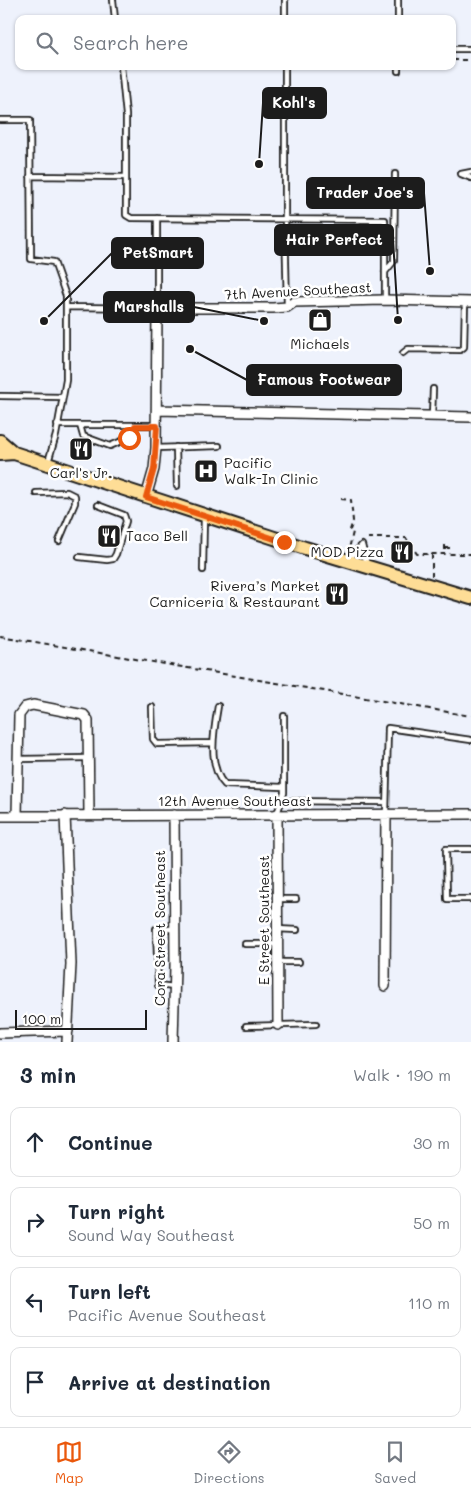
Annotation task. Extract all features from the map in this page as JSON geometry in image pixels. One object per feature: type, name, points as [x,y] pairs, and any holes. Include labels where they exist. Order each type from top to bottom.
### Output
[{"type":"main road","points":[[0,441],[14,453],[204,516],[347,555],[367,568],[471,598]]},
{"type":"main road","points":[[0,454],[14,453]]},
{"type":"street","name":"7th Avenue Southeast","points":[[157,308],[287,306],[294,302],[385,300],[468,302]]},
{"type":"street","points":[[146,497],[154,469],[156,448],[157,308]]},
{"type":"street","points":[[157,410],[471,417]]},
{"type":"street","points":[[17,816],[18,715],[25,708],[33,705],[84,714],[88,720],[89,815]]},
{"type":"street","name":"E Street Southeast","points":[[278,814],[278,1025]]},
{"type":"street","points":[[386,814],[386,986]]},
{"type":"street","name":"12th Avenue Southeast","points":[[0,816],[471,814]]},
{"type":"street","name":"Cora Street Southeast","points":[[173,1042],[175,929],[174,815]]},
{"type":"street","points":[[65,816],[71,964],[67,1042]]},
{"type":"street","points":[[0,1033],[68,1031]]},
{"type":"lane","points":[[113,0],[115,15]]},
{"type":"lane","points":[[285,0],[285,15]]},
{"type":"lane","points":[[398,0],[398,15]]},
{"type":"lane","points":[[456,49],[471,49]]},
{"type":"lane","points":[[121,70],[126,115],[126,215],[131,218],[385,220],[385,300]]},
{"type":"lane","points":[[285,70],[287,306]]},
{"type":"lane","points":[[0,120],[30,120],[31,259],[54,262],[66,296],[66,380],[56,435],[47,464]]},
{"type":"lane","points":[[471,172],[460,174],[471,178]]},
{"type":"lane","points":[[385,272],[394,261],[395,174]]},
{"type":"lane","points":[[30,176],[126,177]]},
{"type":"lane","points":[[66,307],[157,308],[157,218]]},
{"type":"lane","points":[[404,353],[408,349],[460,350],[464,347],[468,302]]},
{"type":"lane","points":[[432,416],[433,389]]},
{"type":"lane","points":[[0,396],[63,398]]},
{"type":"lane","points":[[57,426],[157,426]]},
{"type":"lane","points":[[80,426],[83,436],[110,446],[129,438],[134,434],[135,426]]},
{"type":"lane","points":[[156,448],[219,446]]},
{"type":"lane","points":[[176,447],[176,486]]},
{"type":"lane","points":[[36,493],[67,492],[75,496],[75,503],[59,541]]},
{"type":"lane","points":[[79,557],[107,560],[113,559],[116,554],[126,518],[124,515],[98,505]]},
{"type":"lane","points":[[203,570],[204,516]]},
{"type":"lane","points":[[347,555],[362,545],[367,568]]},
{"type":"lane","points":[[218,706],[212,742],[218,778],[226,785],[284,787]]},
{"type":"lane","points":[[152,708],[153,739],[157,744],[212,742]]},
{"type":"lane","points":[[278,814],[284,787],[284,716]]},
{"type":"lane","points":[[386,814],[388,728],[471,740]]},
{"type":"lane","points":[[18,759],[88,758]]},
{"type":"lane","points":[[281,801],[386,802]]},
{"type":"lane","points":[[471,849],[446,849],[447,899],[471,899]]},
{"type":"lane","points":[[277,899],[296,899]]},
{"type":"lane","points":[[174,987],[158,984],[156,929],[175,929]]},
{"type":"lane","points":[[277,929],[297,930]]},
{"type":"lane","points":[[245,944],[277,944]]},
{"type":"lane","points":[[277,962],[299,962]]},
{"type":"lane","points":[[246,1026],[316,1024]]},
{"type":"path","points":[[456,60],[471,60]]},
{"type":"path","points":[[342,499],[351,500],[353,521],[350,530],[353,532],[352,538],[347,555]]},
{"type":"path","points":[[352,538],[357,538]]},
{"type":"path","points":[[368,538],[406,538],[417,554],[471,554]]},
{"type":"path","points":[[445,554],[445,547],[451,548]]},
{"type":"path","points":[[432,554],[432,578]]},
{"type":"path","points":[[0,636],[471,716]]},
{"type":"place","name":"Kohl's","points":[[259,164]]},
{"type":"place","name":"Trader Joe's","points":[[430,271]]},
{"type":"place","name":"Michaels","points":[[320,320]]},
{"type":"place","name":"Hair Perfect","points":[[398,320]]},
{"type":"place","name":"PetSmart","points":[[44,321]]},
{"type":"place","name":"Marshalls","points":[[264,321]]},
{"type":"place","name":"Famous Footwear","points":[[190,349]]},
{"type":"place","name":"Carl's Jr.","points":[[81,449]]},
{"type":"place","name":"Pacific Walk-In Clinic","points":[[206,471]]},
{"type":"place","name":"Taco Bell","points":[[109,536]]},
{"type":"place","name":"MOD Pizza","points":[[402,552]]},
{"type":"place","name":"Rivera’s Market Carniceria & Restaurant","points":[[337,594]]},
{"type":"route","points":[[129,438],[134,434],[135,426],[157,426],[154,469],[146,497],[284,542]]}]
